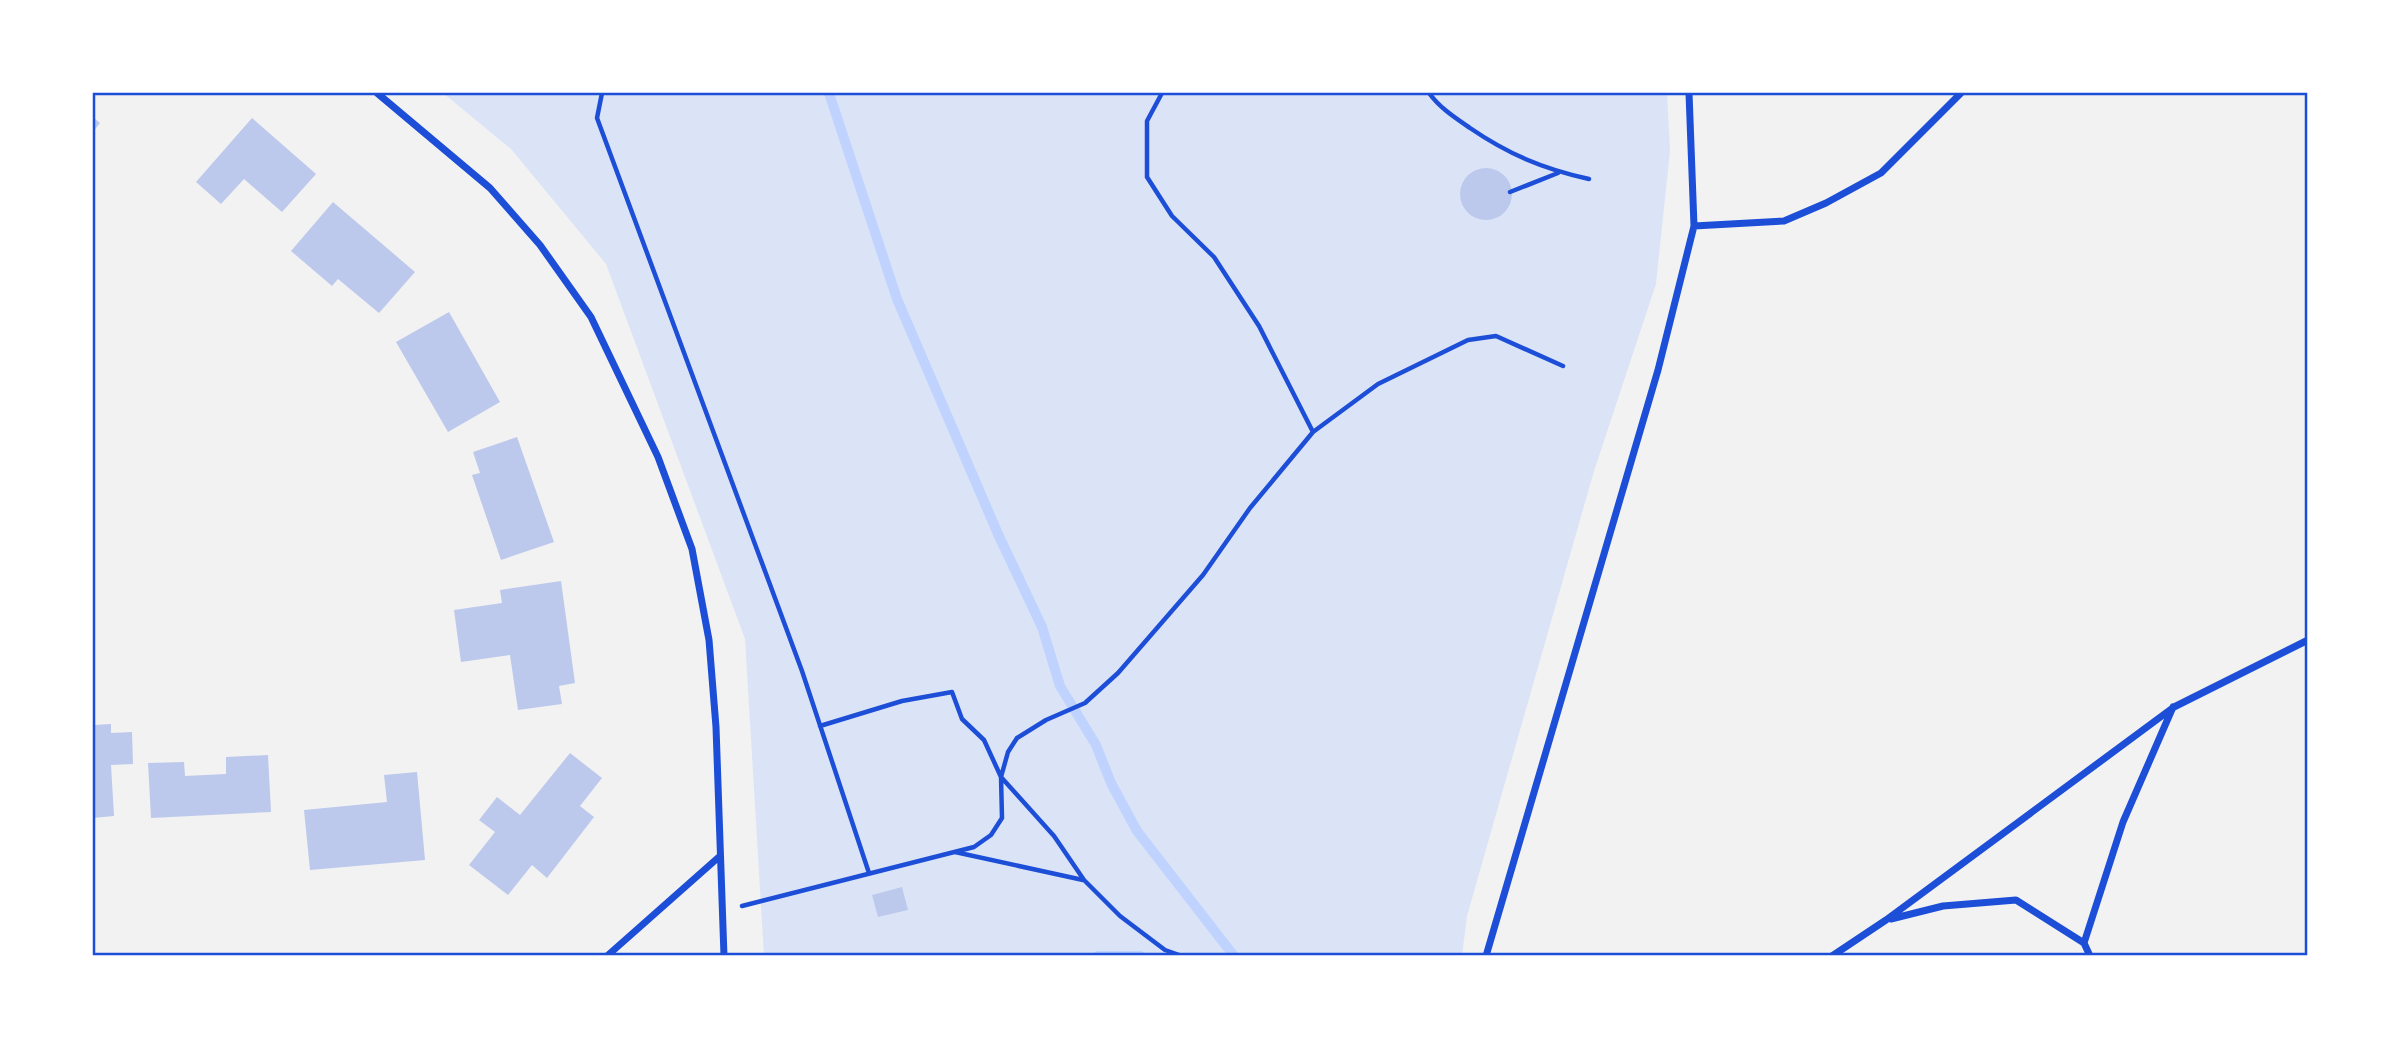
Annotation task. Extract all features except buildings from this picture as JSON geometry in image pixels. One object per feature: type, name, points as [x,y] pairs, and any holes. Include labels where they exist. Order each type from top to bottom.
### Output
[{"type":"street","points":[[376,93],[489,188],[540,246],[591,317],[658,457],[692,549],[709,640],[716,727],[724,956]]},
{"type":"street","points":[[1486,956],[1658,370],[1694,226],[1689,93]]},
{"type":"street","points":[[1694,226],[1784,221],[1826,203],[1881,173],[1961,93]]},
{"type":"street","points":[[1832,956],[1886,920],[2174,707],[2308,640]]},
{"type":"street","points":[[2084,943],[2123,822],[2174,707]]},
{"type":"street","points":[[607,956],[720,856]]},
{"type":"street","points":[[1886,920],[1943,906],[2016,900],[2084,943],[2090,956]]},
{"type":"path","points":[[602,93],[597,118],[820,726],[869,874]]},
{"type":"path","points":[[1162,93],[1147,121],[1147,177],[1172,216],[1214,257],[1259,326],[1313,432]]},
{"type":"path","points":[[1429,93],[1440,108],[1507,152],[1559,172],[1589,179]]},
{"type":"path","points":[[1510,192],[1559,172]]},
{"type":"path","points":[[721,911],[974,847],[991,835],[1002,818],[1001,778],[1008,752],[1017,738],[1046,720],[1086,703],[1118,673],[1203,575],[1250,508],[1313,432],[1378,384],[1468,340],[1496,337],[1563,366]]},
{"type":"path","points":[[820,726],[902,701],[952,692],[962,719],[984,740],[1001,778],[1054,836],[1084,880],[1129,923],[1166,950],[1182,956]]},
{"type":"path","points":[[954,852],[1084,880]]},
{"type":"shaded area","points":[[443,93],[1667,93],[1670,151],[1656,284],[1594,471],[1467,916],[1462,956],[764,956],[745,639],[606,264],[511,149]]},
{"type":"water","points":[[1096,951],[1142,951],[1149,956],[1091,956]]},
{"type":"waterway","points":[[829,93],[897,299],[998,534],[1042,627],[1060,686],[1096,745],[1111,783],[1137,831],[1234,956]]}]
